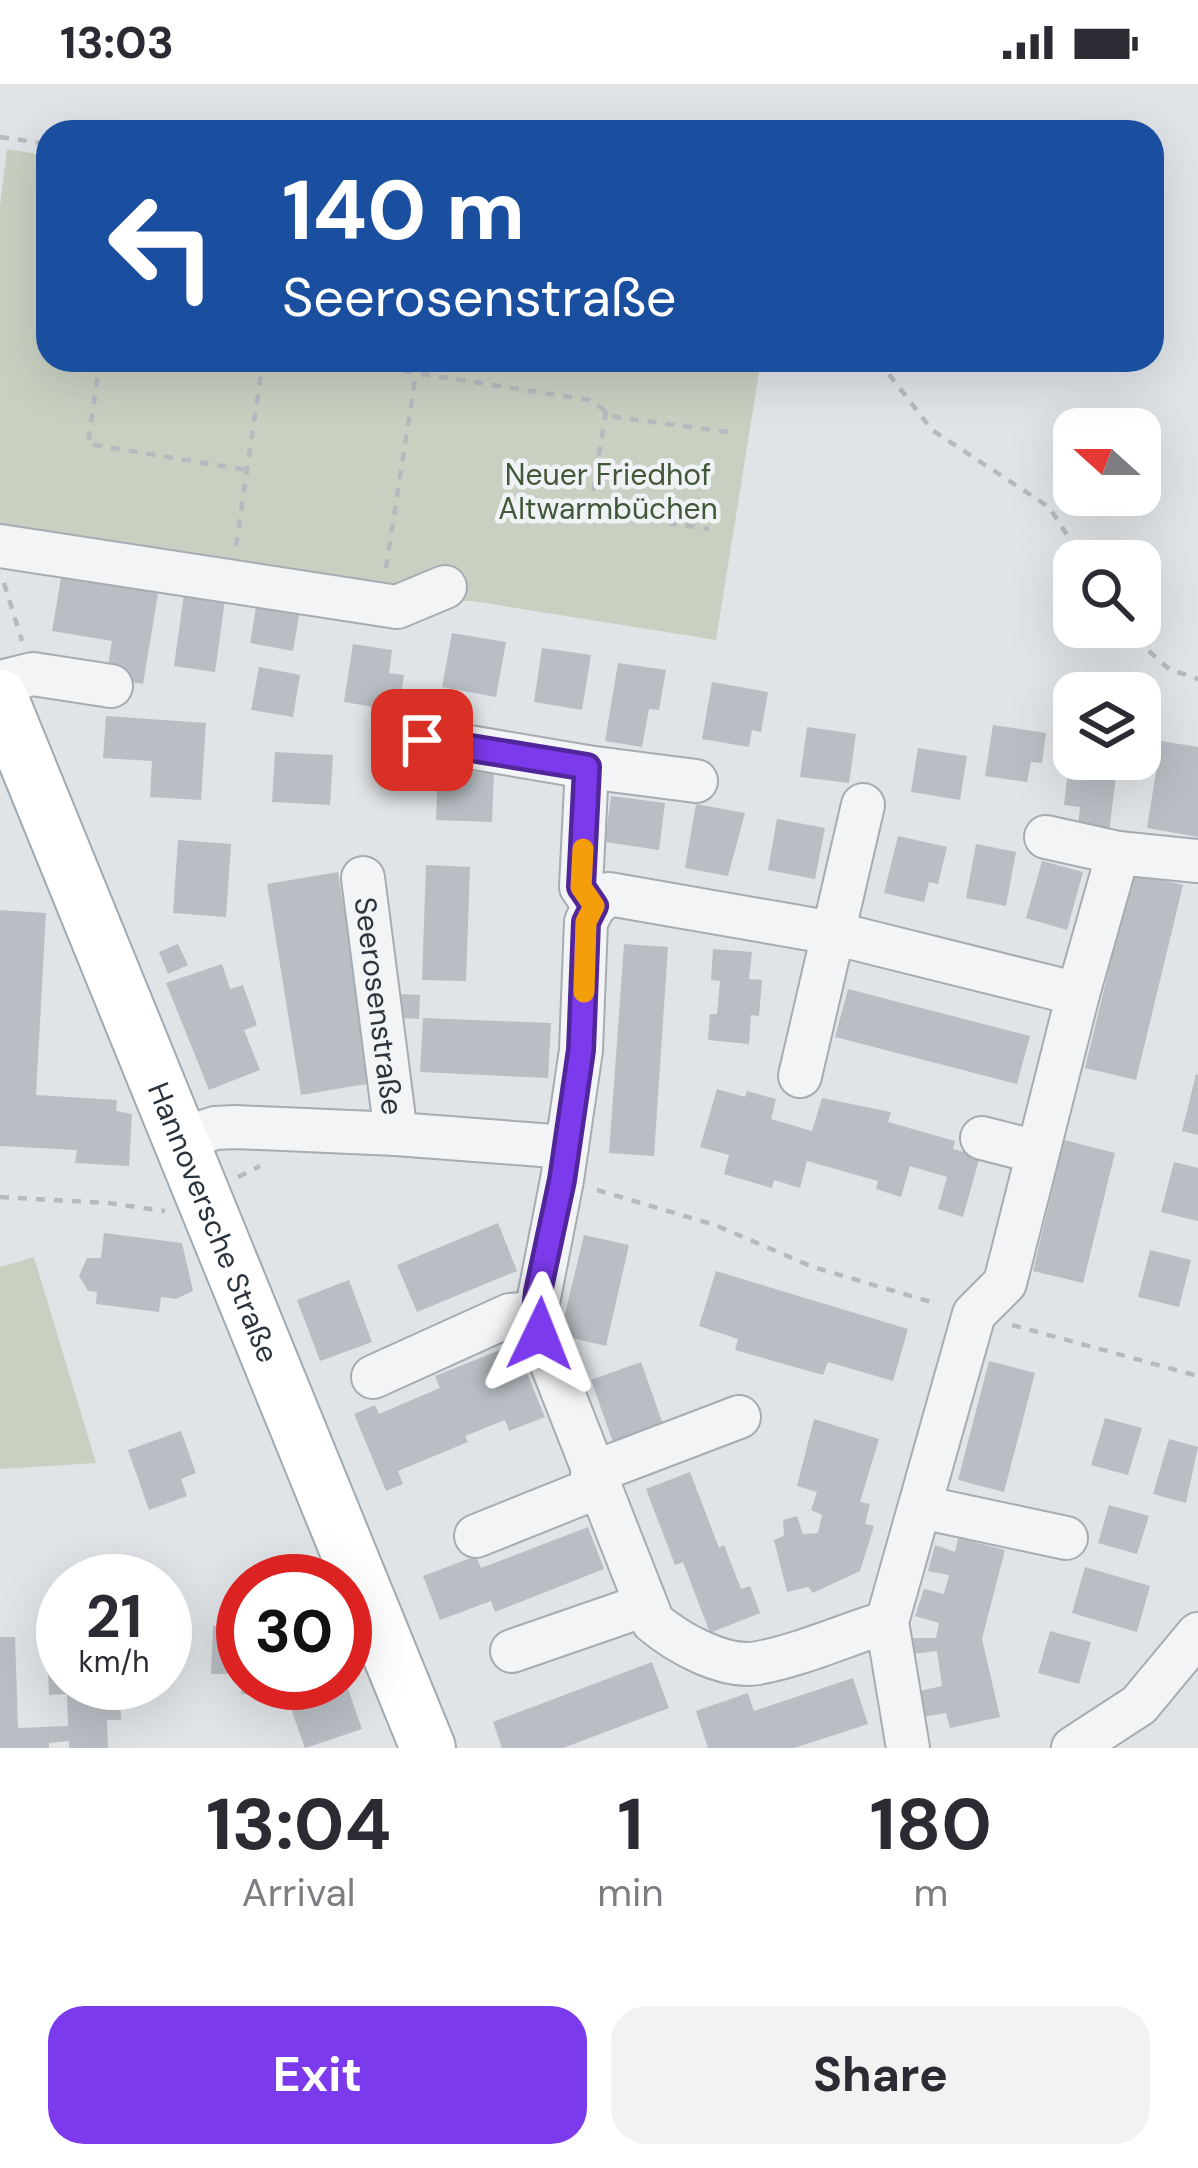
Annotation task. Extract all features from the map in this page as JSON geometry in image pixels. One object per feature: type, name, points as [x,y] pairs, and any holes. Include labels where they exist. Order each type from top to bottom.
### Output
[{"type":"main road","name":"Hannoversche Straße","points":[[0,697],[428,1748]]},
{"type":"street","points":[[0,546],[397,607],[445,587]]},
{"type":"street","points":[[0,682],[33,674],[111,686]]},
{"type":"street","points":[[422,740],[696,781]]},
{"type":"street","points":[[587,767],[581,887],[594,906]]},
{"type":"street","points":[[800,1076],[862,806]]},
{"type":"street","points":[[1046,837],[1118,853],[1198,861]]},
{"type":"street","points":[[908,1748],[887,1622],[974,1314],[1005,1283],[1118,853]]},
{"type":"street","name":"Seerosenstraße","points":[[363,878],[396,1133]]},
{"type":"street","points":[[887,1622],[755,1664],[729,1662],[671,1638],[653,1622],[645,1605],[540,1334],[536,1312],[581,1050],[586,922],[594,906],[609,894],[833,933],[1078,994]]},
{"type":"street","name":"Seerosenstraße","points":[[182,1139],[235,1127],[396,1133],[565,1164]]},
{"type":"street","points":[[982,1138],[1037,1152]]},
{"type":"street","points":[[373,1377],[510,1315],[536,1312]]},
{"type":"street","points":[[476,1536],[739,1417]]},
{"type":"street","points":[[922,1507],[1066,1538]]},
{"type":"street","points":[[512,1651],[645,1605]]},
{"type":"street","points":[[1072,1748],[1139,1705],[1198,1634]]},
{"type":"path","points":[[0,137],[36,142]]},
{"type":"path","points":[[98,372],[88,444],[248,470]]},
{"type":"path","points":[[231,582],[261,372]]},
{"type":"path","points":[[404,372],[589,400],[615,417],[728,432]]},
{"type":"path","points":[[887,372],[932,430],[1049,507],[1070,540]]},
{"type":"path","points":[[380,604],[416,374]]},
{"type":"path","points":[[607,411],[590,511],[709,529]]},
{"type":"path","points":[[1146,648],[1169,669],[1198,679]]},
{"type":"path","points":[[565,1164],[813,1267],[1198,1376]]},
{"type":"path","points":[[0,1197],[108,1203],[176,1215]]},
{"type":"green space","name":"Neuer Friedhof Altwarmbüchen","points":[[7,149],[36,154],[36,372],[759,372],[716,640],[472,601],[395,601],[0,531],[0,206]]},
{"type":"green space","points":[[34,1257],[96,1463],[0,1469],[0,1267]]},
{"type":"building","points":[[62,572],[159,588],[143,684],[106,678],[112,641],[52,631]]},
{"type":"building","points":[[184,594],[225,600],[215,672],[174,666]]},
{"type":"building","points":[[257,602],[300,609],[293,651],[250,643]]},
{"type":"building","points":[[452,633],[506,642],[496,697],[442,687]]},
{"type":"building","points":[[353,644],[392,650],[389,673],[404,675],[399,705],[387,703],[386,709],[344,702]]},
{"type":"building","points":[[542,648],[591,655],[582,710],[534,702]]},
{"type":"building","points":[[618,663],[666,670],[659,710],[649,709],[642,747],[605,741]]},
{"type":"building","points":[[259,667],[300,675],[293,717],[251,710]]},
{"type":"building","points":[[712,682],[768,692],[761,732],[752,730],[749,747],[702,739]]},
{"type":"building","points":[[106,716],[206,723],[201,800],[150,797],[152,761],[103,758]]},
{"type":"building","points":[[993,725],[1046,733],[1042,763],[1031,762],[1027,782],[985,776]]},
{"type":"building","points":[[807,727],[856,734],[849,783],[800,777]]},
{"type":"building","points":[[1161,741],[1198,747],[1198,837],[1147,828],[1155,780],[1161,780]]},
{"type":"building","points":[[918,748],[967,756],[960,800],[911,792]]},
{"type":"building","points":[[275,752],[333,755],[330,805],[272,802]]},
{"type":"building","points":[[438,770],[494,773],[492,822],[436,820]]},
{"type":"building","points":[[1067,780],[1115,780],[1108,841],[1077,837],[1080,807],[1064,805]]},
{"type":"building","points":[[611,796],[665,803],[659,850],[605,842]]},
{"type":"building","points":[[696,804],[745,813],[728,876],[685,868]]},
{"type":"building","points":[[777,819],[825,828],[815,879],[768,870]]},
{"type":"building","points":[[898,836],[947,847],[938,884],[929,882],[924,902],[884,893]]},
{"type":"building","points":[[178,840],[231,844],[226,917],[173,913]]},
{"type":"building","points":[[976,844],[1016,852],[1006,906],[966,898]]},
{"type":"building","points":[[1042,861],[1083,872],[1067,930],[1026,918]]},
{"type":"building","points":[[426,865],[470,867],[466,981],[422,980]]},
{"type":"building","points":[[338,872],[372,1083],[301,1095],[267,884]]},
{"type":"building","points":[[1133,873],[1183,885],[1136,1080],[1085,1068]]},
{"type":"building","points":[[0,910],[46,913],[36,1095],[117,1100],[116,1111],[132,1114],[129,1166],[75,1163],[77,1150],[0,1146]]},
{"type":"building","points":[[178,944],[188,965],[168,974],[159,952]]},
{"type":"building","points":[[624,944],[668,947],[654,1156],[609,1153]]},
{"type":"building","points":[[713,949],[752,952],[749,979],[762,980],[759,1016],[751,1015],[749,1044],[708,1040],[710,1014],[717,1014],[720,981],[711,980]]},
{"type":"building","points":[[222,964],[230,989],[243,985],[257,1025],[244,1030],[260,1070],[209,1090],[166,983]]},
{"type":"building","points":[[848,989],[1030,1036],[1017,1084],[835,1037]]},
{"type":"building","points":[[400,994],[420,995],[419,1019],[400,1018]]},
{"type":"building","points":[[423,1018],[551,1023],[548,1078],[420,1072]]},
{"type":"building","points":[[1198,1075],[1198,1135],[1182,1131]]},
{"type":"building","points":[[717,1089],[776,1099],[771,1119],[812,1131],[822,1098],[891,1112],[888,1122],[955,1141],[953,1149],[980,1156],[963,1217],[938,1209],[947,1177],[910,1166],[901,1197],[876,1189],[878,1181],[807,1161],[800,1188],[774,1180],[772,1188],[724,1174],[729,1155],[700,1147]]},
{"type":"building","points":[[1064,1140],[1115,1153],[1083,1283],[1033,1271]]},
{"type":"building","points":[[1174,1162],[1198,1168],[1198,1221],[1161,1212]]},
{"type":"building","points":[[498,1223],[517,1271],[417,1312],[397,1265]]},
{"type":"building","points":[[104,1233],[182,1243],[193,1291],[176,1299],[161,1297],[159,1312],[96,1304],[97,1292],[88,1291],[79,1276],[87,1258],[101,1258]]},
{"type":"building","points":[[584,1235],[629,1245],[606,1346],[560,1335]]},
{"type":"building","points":[[1150,1250],[1191,1260],[1179,1307],[1138,1297]]},
{"type":"building","points":[[716,1271],[908,1329],[893,1381],[828,1362],[823,1375],[735,1350],[738,1339],[699,1326]]},
{"type":"building","points":[[349,1280],[372,1342],[320,1361],[297,1300]]},
{"type":"building","points":[[515,1344],[545,1417],[509,1431],[505,1420],[465,1436],[468,1442],[398,1471],[403,1484],[386,1491],[354,1414],[375,1405],[379,1414],[440,1388],[435,1376]]},
{"type":"building","points":[[989,1361],[1035,1373],[1004,1492],[958,1480]]},
{"type":"building","points":[[641,1362],[664,1427],[614,1445],[591,1380]]},
{"type":"building","points":[[1105,1418],[1142,1428],[1128,1475],[1091,1465]]},
{"type":"building","points":[[814,1419],[879,1439],[860,1502],[870,1504],[865,1524],[874,1526],[860,1571],[813,1593],[808,1587],[787,1592],[774,1540],[784,1536],[783,1520],[797,1516],[803,1534],[818,1533],[822,1515],[811,1510],[817,1492],[797,1486]]},
{"type":"building","points":[[181,1431],[196,1473],[181,1479],[187,1496],[149,1510],[128,1450]]},
{"type":"building","points":[[1169,1439],[1198,1447],[1186,1503],[1153,1494]]},
{"type":"building","points":[[690,1472],[719,1548],[724,1545],[741,1589],[750,1586],[760,1613],[710,1633],[683,1562],[675,1565],[646,1489]]},
{"type":"building","points":[[1109,1505],[1149,1516],[1137,1554],[1098,1543]]},
{"type":"building","points":[[588,1527],[604,1569],[495,1612],[491,1601],[440,1620],[423,1576],[476,1556],[481,1568]]},
{"type":"building","points":[[958,1538],[1005,1550],[982,1639],[1000,1717],[950,1728],[946,1713],[923,1717],[919,1691],[942,1686],[937,1651],[912,1654],[910,1638],[936,1638],[939,1623],[915,1616],[924,1589],[944,1594],[949,1575],[928,1571],[935,1545],[955,1552]]},
{"type":"building","points":[[1085,1567],[1150,1586],[1137,1632],[1072,1613]]},
{"type":"building","points":[[213,1626],[216,1626],[216,1674],[211,1674]]},
{"type":"building","points":[[1050,1631],[1091,1642],[1079,1684],[1038,1673]]},
{"type":"building","points":[[0,1637],[15,1637],[18,1728],[68,1726],[68,1710],[121,1710],[121,1720],[107,1720],[108,1748],[69,1748],[69,1741],[49,1743],[49,1748],[0,1748]]},
{"type":"building","points":[[652,1662],[669,1708],[563,1748],[502,1748],[493,1722]]},
{"type":"building","points":[[853,1678],[868,1724],[794,1748],[708,1748],[696,1711],[748,1693],[754,1711]]},
{"type":"building","points":[[291,1710],[355,1710],[362,1729],[305,1748]]},
{"type":"slow traffic","points":[[583,849],[581,887],[594,906],[586,922],[584,992]]},
{"type":"route","points":[[422,740],[587,767],[581,887],[594,906],[586,922],[581,1050],[567,1148],[538,1292],[540,1334]]}]
